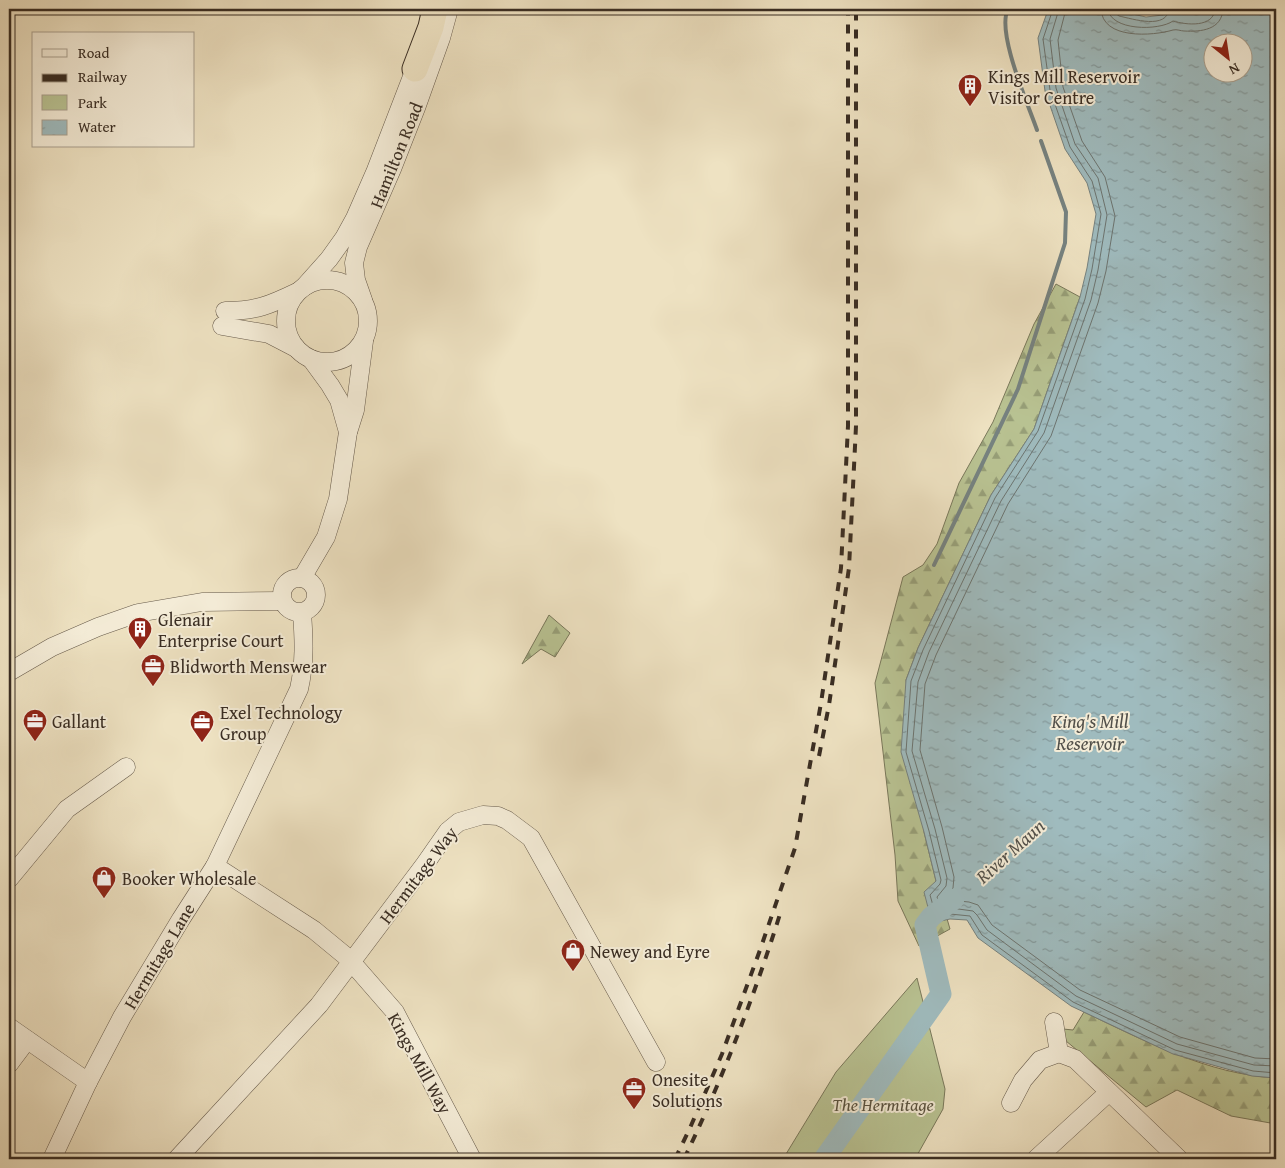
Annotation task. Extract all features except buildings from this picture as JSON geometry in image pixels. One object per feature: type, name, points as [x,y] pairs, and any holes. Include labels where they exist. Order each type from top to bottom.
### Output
[{"type":"highway","points":[[415,69],[435,9]]},
{"type":"street","name":"Hamilton Road","points":[[348,432],[339,400],[330,385],[310,359],[296,348],[288,332],[286,323],[288,306],[329,259],[355,218],[376,170],[415,69],[423,9]]},
{"type":"street","name":"Hamilton Road","points":[[302,578],[326,537],[338,499],[348,432],[355,410],[360,359],[367,333],[368,316],[356,280],[354,263],[358,248],[416,108],[441,38],[449,9]]},
{"type":"street","points":[[296,348],[269,334],[248,329],[223,319],[274,304],[320,280],[336,280],[352,287],[363,300]]},
{"type":"street","points":[[310,359],[328,362],[337,361],[353,354],[364,341]]},
{"type":"street","points":[[295,578],[302,578],[313,585],[316,597],[310,609],[302,612],[291,612],[282,601],[282,590],[285,584],[295,578]]},
{"type":"street","points":[[9,672],[52,647],[98,627],[138,613],[202,602],[238,600],[282,601]]},
{"type":"street","name":"Hermitage Lane","points":[[52,1159],[88,1082],[132,1000],[215,866],[300,689],[304,670],[305,647],[302,612]]},
{"type":"street","points":[[9,879],[67,809],[126,767]]},
{"type":"street","name":"Hermitage Way","points":[[177,1159],[320,1005],[448,831],[467,818],[483,815],[498,816],[508,820],[531,838],[656,1062]]},
{"type":"street","name":"Kings Mill Way","points":[[215,866],[314,930],[352,962],[394,1012],[472,1159]]},
{"type":"street","points":[[1054,1022],[1059,1053]]},
{"type":"street","points":[[9,1027],[88,1082]]},
{"type":"street","points":[[9,1064],[27,1040]]},
{"type":"street","points":[[1011,1103],[1023,1080],[1040,1060],[1059,1053],[1075,1059],[1178,1159]]},
{"type":"street","points":[[1036,1159],[1108,1093]]},
{"type":"green space","points":[[1056,284],[1080,297],[1034,429],[991,495],[918,648],[906,680],[924,832],[950,929],[919,946],[898,901],[895,855],[875,683],[903,577],[923,565],[937,544],[959,483],[993,422],[1034,324]]},
{"type":"green space","points":[[549,615],[570,633],[555,657],[541,649],[522,664]]},
{"type":"green space","name":"The Hermitage","points":[[917,978],[945,1089],[943,1109],[915,1159],[783,1159],[836,1072]]},
{"type":"green space","points":[[1084,1012],[1153,1045],[1201,1063],[1250,1075],[1276,1078],[1276,1124],[1231,1116],[1177,1090],[1146,1107],[1066,1041],[1063,1029],[1073,1030]]},
{"type":"water","name":"King's Mill Reservoir","points":[[1051,9],[1109,9],[1146,17],[1163,15],[1165,9],[1207,11],[1276,9],[1276,1078],[1252,1076],[1173,1054],[1071,1006],[978,938],[967,920],[950,919],[932,923],[924,892],[936,881],[901,752],[906,680],[918,648],[991,495],[1034,429],[1080,297],[1096,214],[1087,183],[1065,149],[1045,91],[1038,38],[1048,10]]},
{"type":"waterway","points":[[1008,9],[1005,20],[1010,51],[1037,130]]},
{"type":"waterway","points":[[934,565],[1018,389],[1065,243],[1066,212],[1041,141]]},
{"type":"waterway","name":"River Maun","points":[[824,1159],[941,994],[925,925],[931,917],[954,899]]},
{"type":"railway","points":[[675,1159],[722,1054],[795,848],[821,703],[841,568],[848,426],[848,9]]},
{"type":"railway","points":[[819,756],[829,705],[849,568],[856,426],[856,9]]},
{"type":"railway","points":[[684,1159],[736,1038],[780,914]]},
{"type":"place","name":"Kings Mill Reservoir Visitor Centre","points":[[970,107]]},
{"type":"place","name":"Glenair Enterprise Court","points":[[140,650]]},
{"type":"place","name":"Blidworth Menswear","points":[[153,687]]},
{"type":"place","name":"Gallant","points":[[35,742]]},
{"type":"place","name":"Exel Technology Group","points":[[202,743]]},
{"type":"place","name":"Booker Wholesale","points":[[104,899]]},
{"type":"place","name":"Newey and Eyre","points":[[573,972]]},
{"type":"place","name":"Onesite Solutions","points":[[634,1110]]}]
